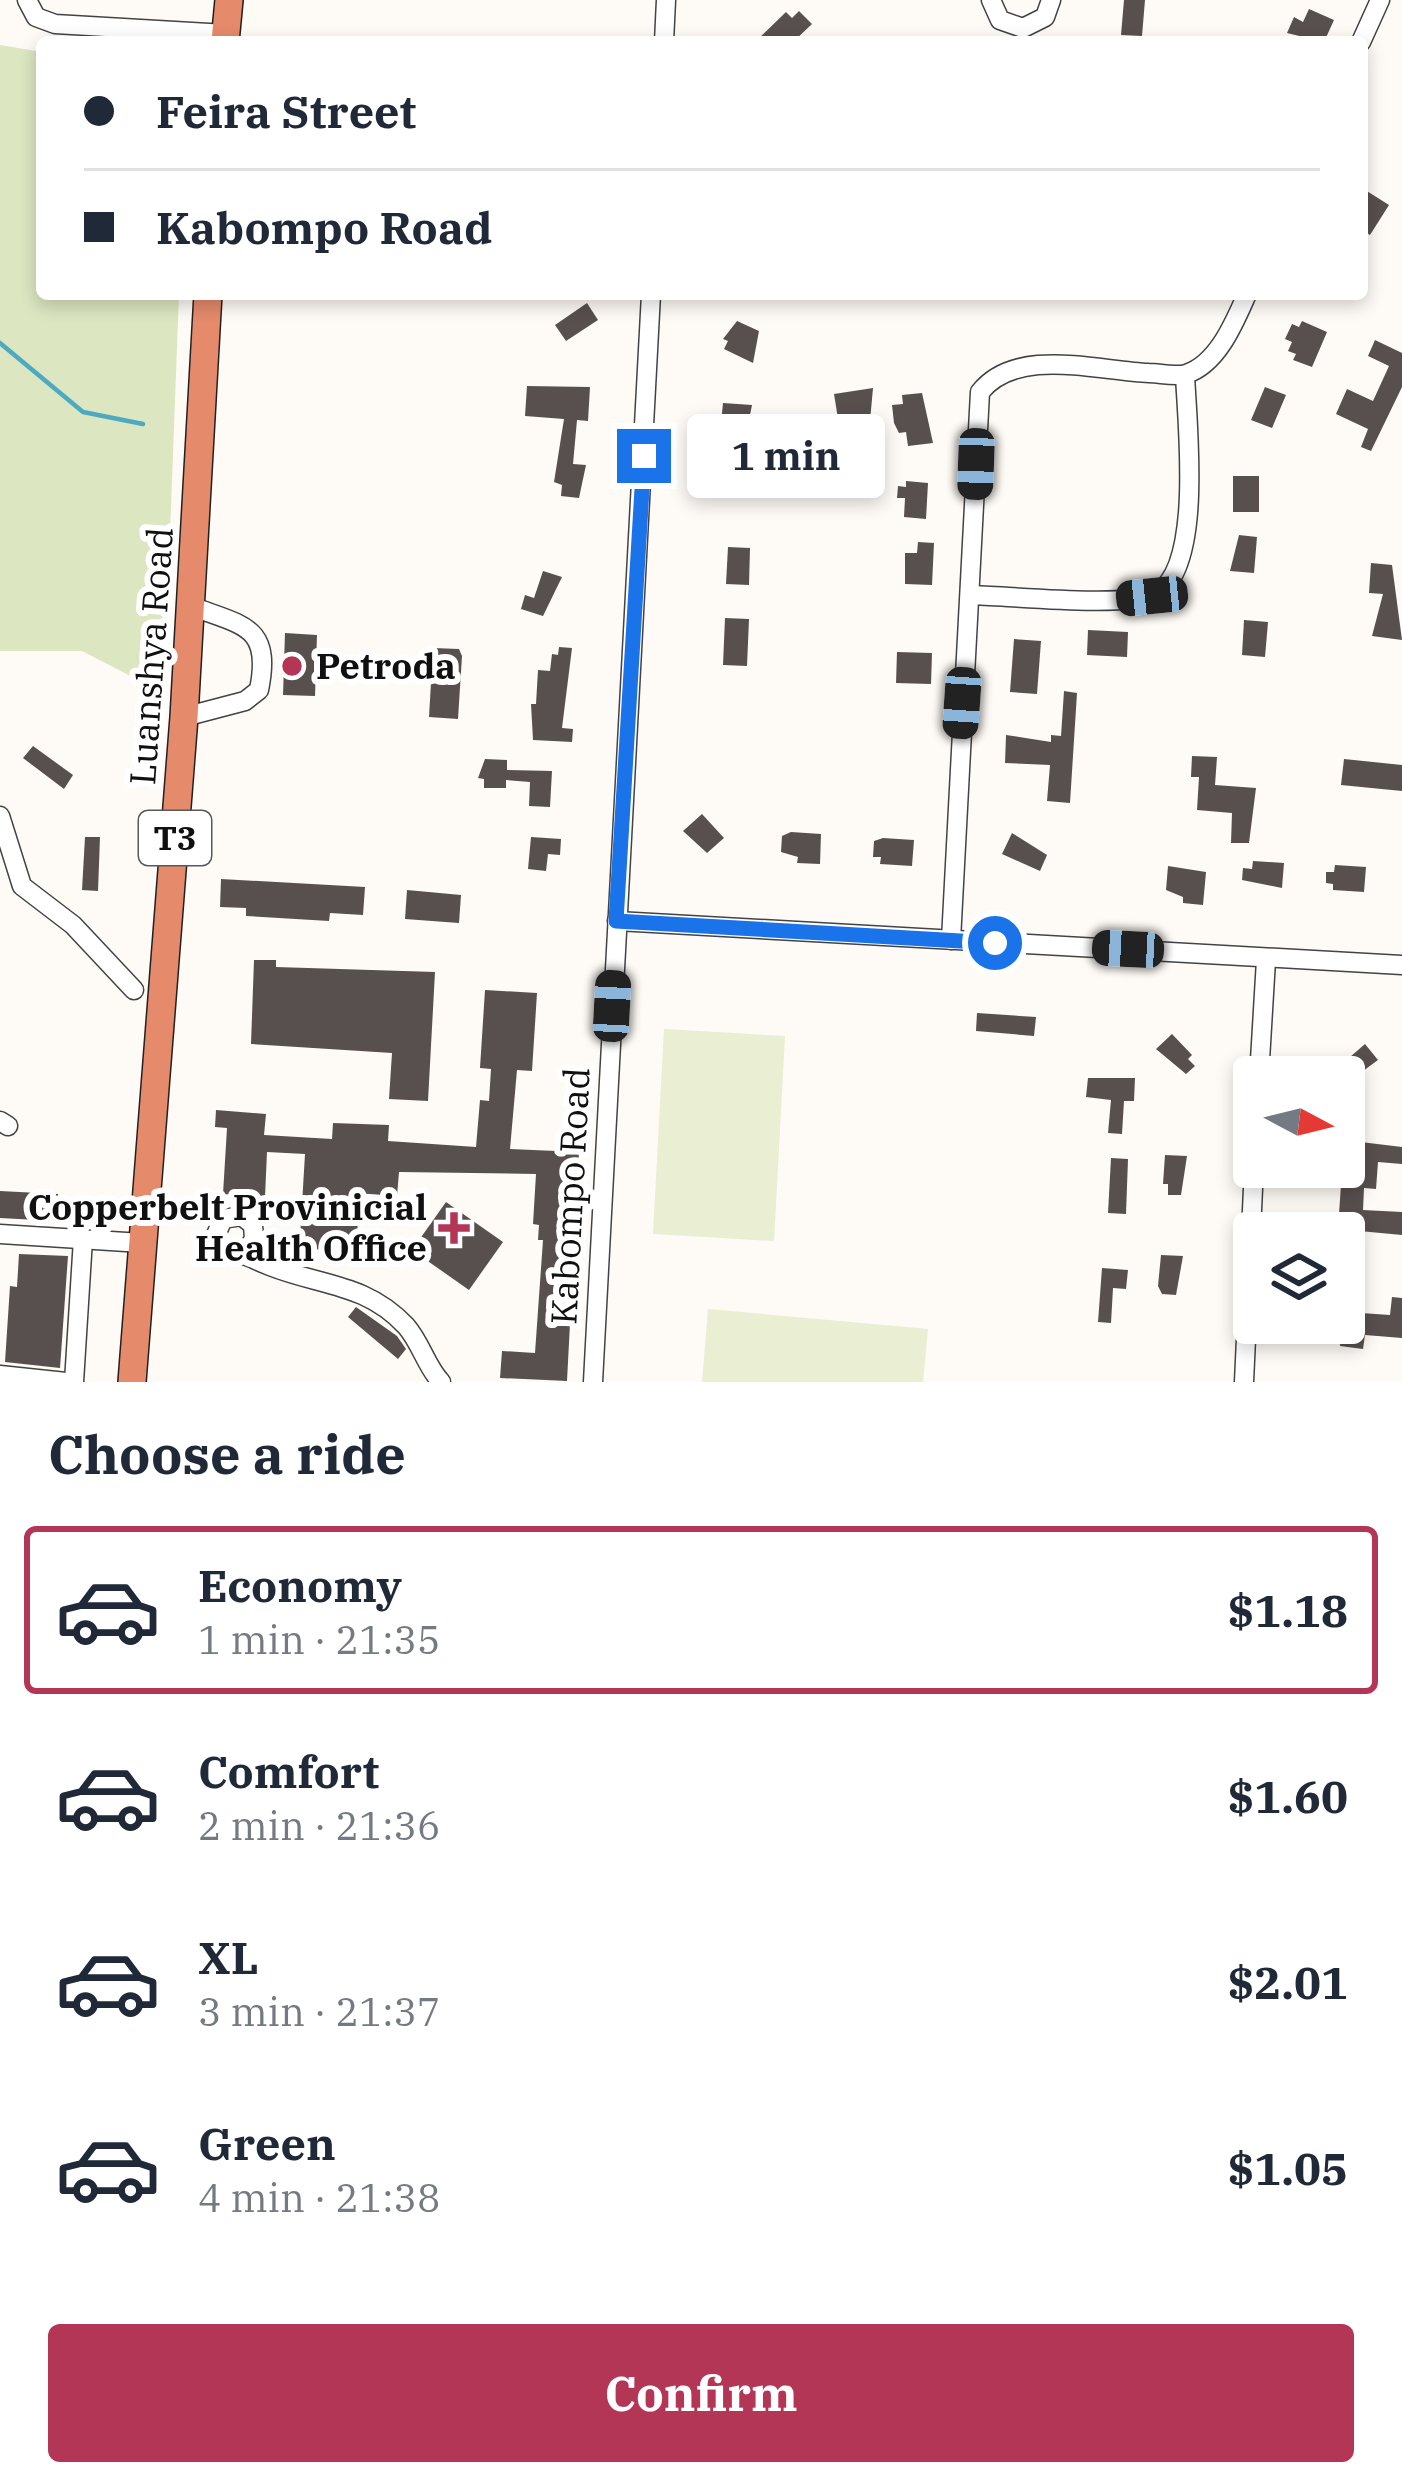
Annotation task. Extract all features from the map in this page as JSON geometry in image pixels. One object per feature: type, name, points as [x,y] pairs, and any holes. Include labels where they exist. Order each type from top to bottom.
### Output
[{"type":"highway","points":[[225,36],[229,0]]},
{"type":"highway","name":"Luanshya Road","points":[[132,1382],[184,717],[208,300]]},
{"type":"street","points":[[27,0],[36,17],[55,24],[201,36]]},
{"type":"street","points":[[664,36],[666,0]]},
{"type":"street","points":[[991,0],[1000,20],[1023,28],[1046,17],[1051,0]]},
{"type":"street","points":[[1364,36],[1380,0]]},
{"type":"street","name":"Kabompo Road","points":[[593,1382],[651,300]]},
{"type":"street","points":[[951,940],[980,392],[993,376],[1059,365],[1185,375],[1212,356],[1244,300]]},
{"type":"street","points":[[971,595],[1118,599],[1152,596],[1172,582],[1181,563],[1188,495],[1185,375]]},
{"type":"street","points":[[184,717],[245,700],[259,690],[263,668],[262,643],[253,631],[191,606]]},
{"type":"street","points":[[0,816],[22,886]]},
{"type":"street","points":[[0,880],[22,886],[74,926],[134,990]]},
{"type":"street","points":[[616,921],[1402,965]]},
{"type":"street","points":[[1260,1056],[1266,960]]},
{"type":"street","points":[[1244,1382],[1253,1188]]},
{"type":"street","points":[[0,1234],[142,1243]]},
{"type":"street","points":[[0,1375],[32,1374],[70,1382],[83,1239]]},
{"type":"street","points":[[246,1251],[270,1266],[349,1285],[374,1299],[404,1323],[441,1382]]},
{"type":"green space","points":[[0,45],[36,51],[36,300],[179,300],[164,693],[82,651],[0,651]]},
{"type":"green space","points":[[664,1029],[785,1036],[774,1241],[653,1234]]},
{"type":"green space","points":[[708,1309],[928,1329],[923,1382],[702,1382]]},
{"type":"building","points":[[1124,0],[1145,0],[1142,36],[1121,35]]},
{"type":"building","points":[[1309,9],[1334,20],[1327,36],[1287,33],[1294,17],[1303,22]]},
{"type":"building","points":[[799,11],[812,24],[799,36],[761,36],[786,12],[792,18]]},
{"type":"building","points":[[1368,192],[1389,205],[1368,234]]},
{"type":"building","points":[[587,303],[598,320],[566,341],[555,325]]},
{"type":"building","points":[[737,321],[759,331],[753,363],[724,349],[728,341],[723,339]]},
{"type":"building","points":[[1302,321],[1327,332],[1312,367],[1293,360],[1296,354],[1288,351],[1292,342],[1285,339],[1292,324],[1299,327]]},
{"type":"building","points":[[1375,340],[1402,353],[1402,387],[1371,451],[1361,447],[1368,429],[1336,414],[1347,389],[1373,401],[1389,366],[1368,356]]},
{"type":"building","points":[[527,386],[590,387],[588,421],[577,420],[573,464],[586,465],[579,498],[561,496],[562,485],[554,482],[564,419],[525,416]]},
{"type":"building","points":[[1265,387],[1286,395],[1272,428],[1251,420]]},
{"type":"building","points":[[873,388],[870,421],[839,425],[834,394]]},
{"type":"building","points":[[922,393],[933,443],[908,446],[906,432],[899,433],[894,423],[892,405],[903,404],[902,395]]},
{"type":"building","points":[[723,403],[752,405],[746,435],[720,433]]},
{"type":"building","points":[[829,436],[847,438],[844,467],[862,469],[861,491],[830,489]]},
{"type":"building","points":[[1233,476],[1259,476],[1259,512],[1233,512]]},
{"type":"building","points":[[906,481],[928,483],[926,519],[904,517],[905,498],[897,498],[898,486],[906,487]]},
{"type":"building","points":[[1239,535],[1257,537],[1254,573],[1230,571]]},
{"type":"building","points":[[918,542],[934,543],[932,585],[905,584],[905,553],[917,553]]},
{"type":"building","points":[[728,547],[750,548],[749,585],[726,584]]},
{"type":"building","points":[[1371,563],[1392,565],[1402,640],[1372,636],[1383,594],[1369,593]]},
{"type":"building","points":[[543,571],[562,577],[543,616],[521,609],[525,595],[534,598]]},
{"type":"building","points":[[725,618],[749,619],[747,666],[723,665]]},
{"type":"building","points":[[1244,620],[1268,622],[1265,657],[1242,655]]},
{"type":"building","points":[[1088,630],[1128,632],[1127,657],[1087,655]]},
{"type":"building","points":[[285,633],[317,635],[315,696],[283,695]]},
{"type":"building","points":[[1014,639],[1041,641],[1037,694],[1010,692]]},
{"type":"building","points":[[559,647],[572,648],[562,728],[573,729],[572,742],[533,740],[531,704],[536,704],[538,670],[550,671],[552,654],[558,655]]},
{"type":"building","points":[[433,648],[459,649],[462,656],[458,719],[429,717]]},
{"type":"building","points":[[897,652],[932,653],[931,684],[896,683]]},
{"type":"building","points":[[1064,691],[1077,693],[1070,803],[1047,801],[1050,765],[1005,763],[1006,735],[1051,742],[1051,735],[1061,736]]},
{"type":"building","points":[[33,746],[73,775],[64,789],[23,758]]},
{"type":"building","points":[[1192,756],[1217,757],[1215,785],[1256,788],[1249,843],[1231,843],[1232,813],[1197,810],[1199,777],[1191,777]]},
{"type":"building","points":[[485,759],[507,760],[507,770],[552,771],[550,807],[529,806],[530,782],[506,780],[506,788],[484,788],[484,779],[478,778]]},
{"type":"building","points":[[1344,759],[1402,765],[1402,791],[1341,785]]},
{"type":"building","points":[[702,814],[724,838],[707,853],[683,831]]},
{"type":"building","points":[[1012,833],[1047,855],[1040,871],[1002,854]]},
{"type":"building","points":[[821,834],[820,864],[797,863],[798,857],[781,852],[782,836]]},
{"type":"building","points":[[85,837],[100,837],[98,891],[82,890]]},
{"type":"building","points":[[531,837],[561,839],[560,855],[548,854],[546,871],[528,869]]},
{"type":"building","points":[[914,840],[912,866],[880,864],[881,857],[873,857],[874,841]]},
{"type":"building","points":[[1253,861],[1284,863],[1282,888],[1242,880],[1243,868],[1252,869]]},
{"type":"building","points":[[1335,865],[1366,867],[1364,892],[1333,890],[1333,884],[1326,883],[1326,872],[1334,872]]},
{"type":"building","points":[[1168,866],[1206,872],[1203,905],[1183,903],[1183,897],[1166,890]]},
{"type":"building","points":[[221,879],[365,887],[363,915],[330,913],[329,921],[246,916],[246,908],[220,907]]},
{"type":"building","points":[[407,890],[461,895],[459,923],[405,919]]},
{"type":"building","points":[[254,960],[276,960],[276,967],[435,972],[428,1101],[389,1099],[392,1053],[251,1044]]},
{"type":"building","points":[[485,990],[537,993],[532,1071],[517,1070],[510,1149],[579,1152],[567,1381],[500,1378],[502,1351],[535,1353],[543,1240],[538,1240],[539,1225],[533,1224],[536,1174],[399,1172],[397,1196],[356,1193],[358,1239],[332,1240],[331,1250],[307,1249],[307,1239],[300,1238],[305,1154],[267,1152],[265,1197],[223,1194],[227,1128],[215,1127],[216,1110],[266,1114],[264,1135],[332,1139],[333,1123],[389,1125],[388,1141],[476,1147],[480,1100],[489,1101],[491,1069],[480,1068]]},
{"type":"building","points":[[977,1013],[1036,1017],[1034,1036],[976,1031]]},
{"type":"building","points":[[1172,1034],[1192,1055],[1188,1059],[1195,1066],[1186,1074],[1156,1049]]},
{"type":"building","points":[[1365,1044],[1378,1060],[1365,1070],[1365,1056],[1351,1056]]},
{"type":"building","points":[[1088,1078],[1135,1078],[1134,1101],[1124,1101],[1122,1134],[1108,1133],[1111,1100],[1086,1097]]},
{"type":"building","points":[[1365,1143],[1402,1147],[1402,1164],[1378,1162],[1376,1189],[1364,1188]]},
{"type":"building","points":[[1165,1155],[1187,1156],[1181,1195],[1168,1195],[1168,1184],[1163,1184]]},
{"type":"building","points":[[1111,1158],[1128,1159],[1126,1214],[1108,1213]]},
{"type":"building","points":[[1341,1188],[1364,1188],[1363,1210],[1402,1212],[1402,1235],[1365,1232],[1365,1212],[1339,1212]]},
{"type":"building","points":[[0,1191],[58,1194],[56,1221],[0,1218]]},
{"type":"building","points":[[446,1202],[503,1242],[469,1290],[412,1250]]},
{"type":"building","points":[[19,1254],[68,1256],[60,1368],[5,1362],[10,1286],[17,1287]]},
{"type":"building","points":[[1161,1255],[1183,1256],[1176,1295],[1162,1294],[1158,1286]]},
{"type":"building","points":[[1102,1268],[1128,1270],[1126,1289],[1113,1288],[1111,1323],[1098,1322]]},
{"type":"building","points":[[1392,1297],[1402,1298],[1402,1338],[1365,1335],[1365,1313],[1390,1315]]},
{"type":"building","points":[[356,1307],[397,1336],[406,1349],[398,1359],[348,1317]]},
{"type":"waterway","points":[[0,343],[83,412],[143,424]]},
{"type":"place","name":"Petroda","points":[[292,666]]},
{"type":"place","name":"Copperbelt Provinicial Health Office","points":[[454,1228]]},
{"type":"route","points":[[644,456],[616,921],[995,943]]}]
